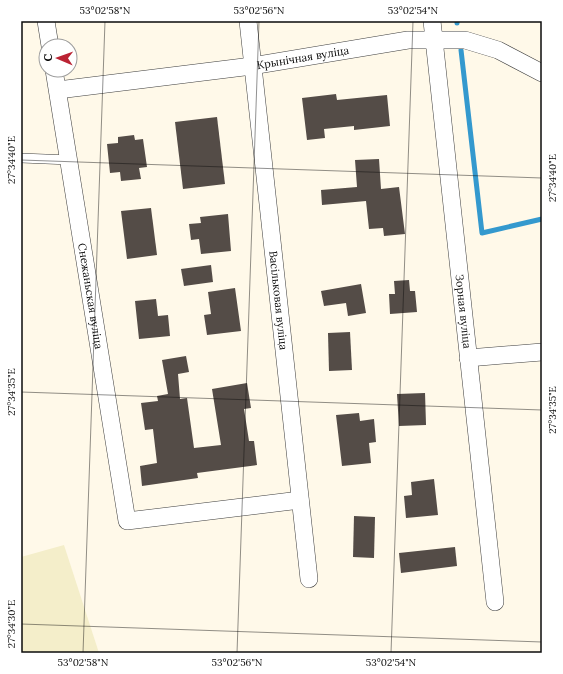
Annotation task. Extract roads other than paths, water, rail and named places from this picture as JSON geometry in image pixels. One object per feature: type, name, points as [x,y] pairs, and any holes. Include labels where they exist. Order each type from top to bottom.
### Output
[{"type":"street","points":[[46,21],[49,38]]},
{"type":"street","name":"Васільковая вуліца","points":[[248,21],[309,579]]},
{"type":"street","name":"Зорная вуліца","points":[[432,21],[495,602]]},
{"type":"street","name":"Крынічная вуліца","points":[[58,90],[252,66],[408,40],[465,40],[498,50],[542,73]]},
{"type":"street","name":"Снежаньская вуліца","points":[[56,78],[127,522],[300,500]]},
{"type":"street","points":[[468,358],[542,352]]},
{"type":"lane","points":[[21,158],[70,160]]},
{"type":"waterway","points":[[461,50],[482,233],[542,219]]}]
